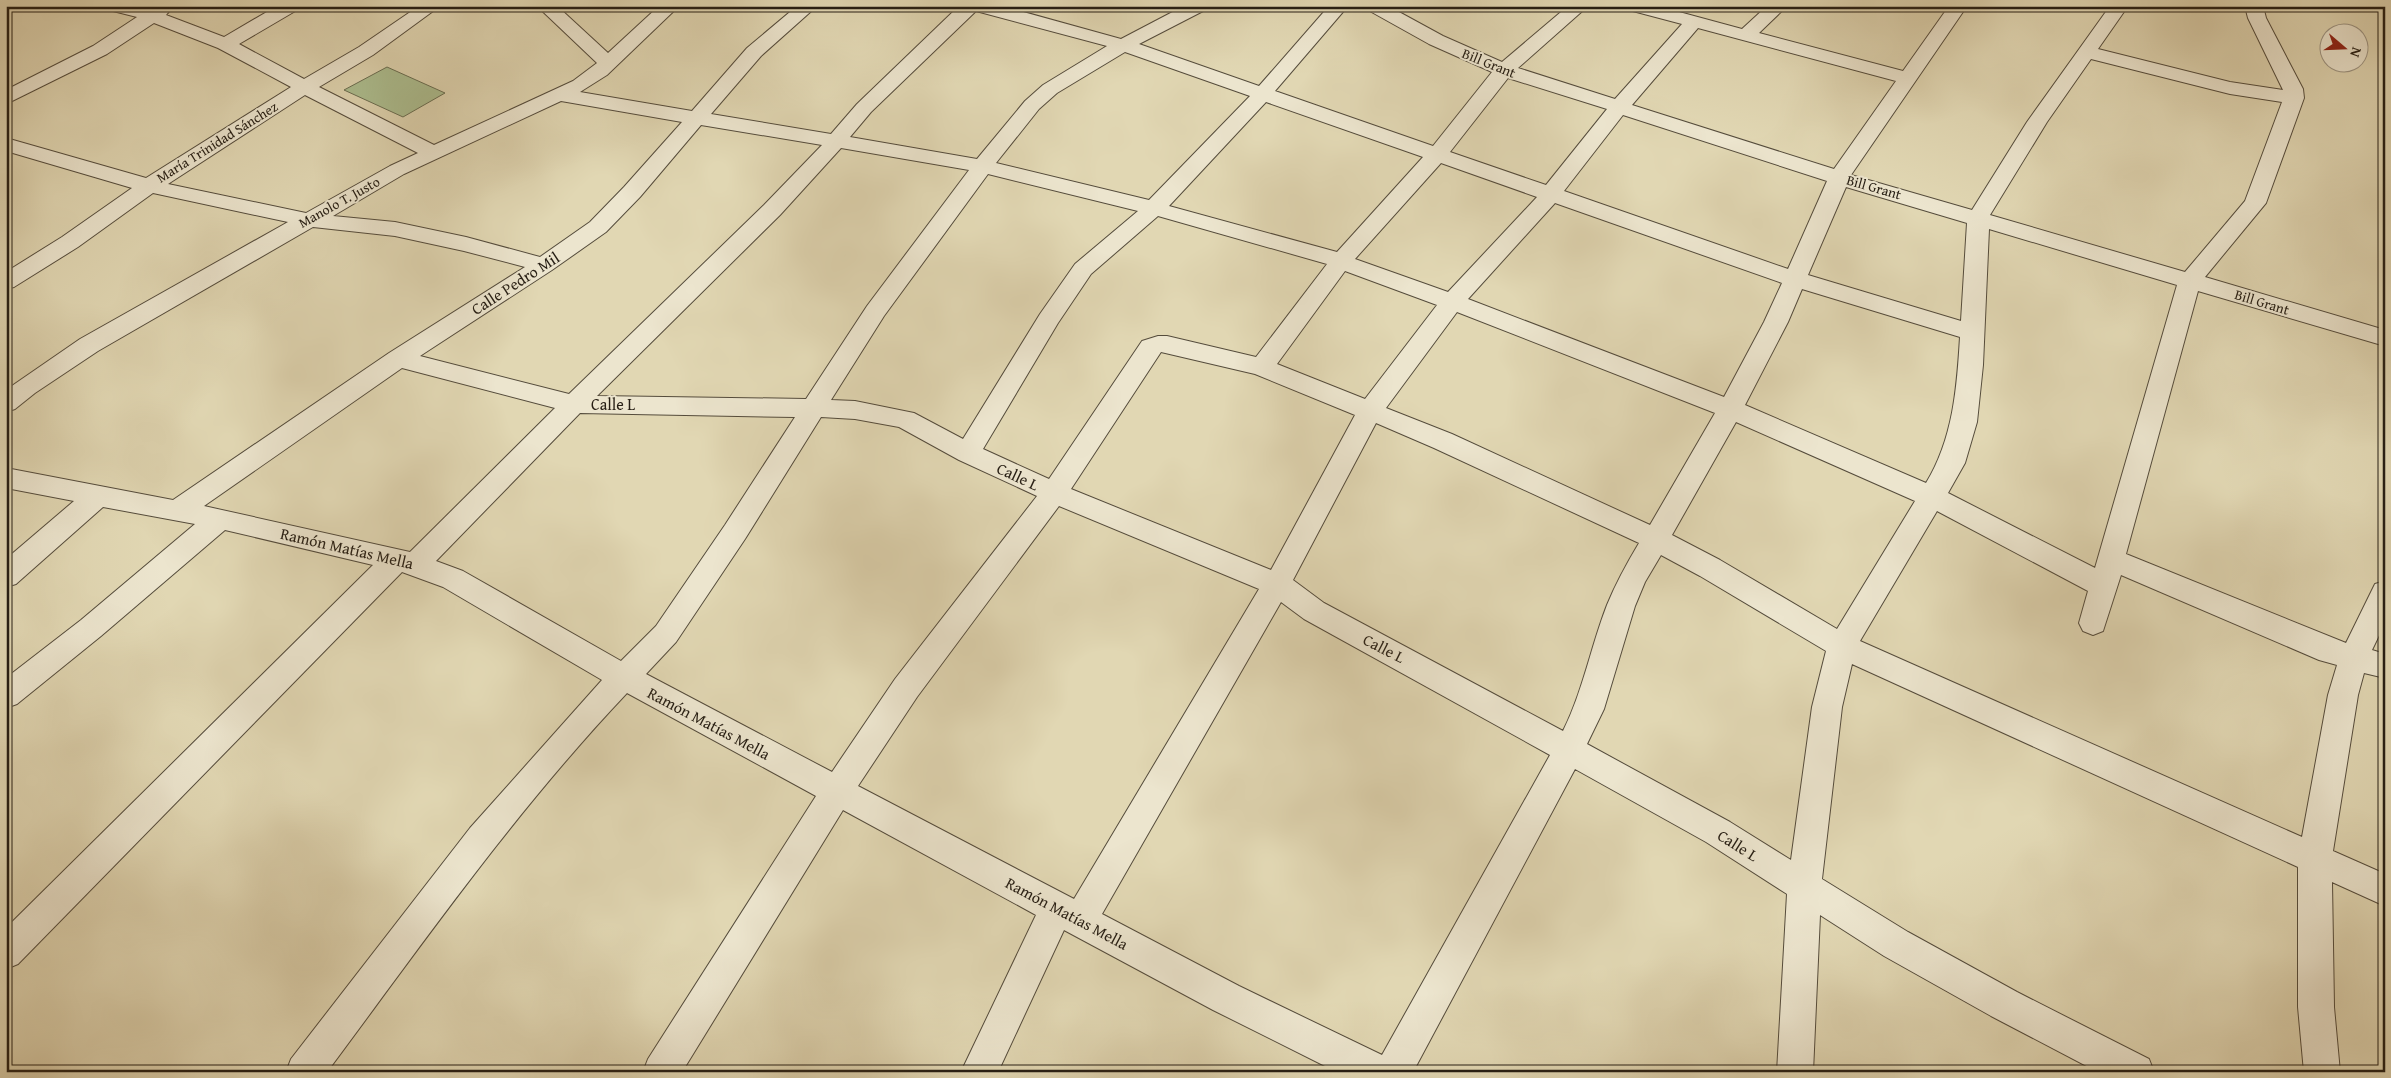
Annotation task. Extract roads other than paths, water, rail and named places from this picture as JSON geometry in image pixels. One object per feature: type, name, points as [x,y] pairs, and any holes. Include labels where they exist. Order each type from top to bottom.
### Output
[{"type":"street","points":[[116,6],[159,11],[306,86],[361,117],[435,153]]},
{"type":"street","points":[[225,44],[291,6]]},
{"type":"street","name":"María Trinidad Sánchez","points":[[6,282],[70,242],[149,186],[306,86],[366,51],[430,6]]},
{"type":"street","points":[[546,6],[608,63]]},
{"type":"street","name":"Manolo T. Justo","points":[[6,403],[26,387],[89,345],[397,170],[580,85],[608,63],[670,6]]},
{"type":"street","name":"Calle Pedro Mil","points":[[178,510],[398,359],[544,265],[598,227],[754,52],[808,6]]},
{"type":"street","points":[[6,952],[406,562],[574,404],[697,280],[778,204],[836,142],[864,108],[970,6]]},
{"type":"street","points":[[980,6],[1123,45],[1551,192],[1794,279],[1973,333]]},
{"type":"street","points":[[304,1072],[482,839],[593,709],[666,634],[735,532],[875,312],[1002,140],[1044,94],[1123,45],[1199,6]]},
{"type":"street","points":[[968,452],[1048,320],[1083,269],[1154,208],[1263,93],[1339,6]]},
{"type":"street","name":"Bill Grant","points":[[1374,6],[1406,13],[1436,40],[1504,70],[1839,177],[2385,338]]},
{"type":"street","points":[[1262,367],[1341,261],[1438,154],[1504,70],[1579,6]]},
{"type":"street","points":[[1635,6],[1908,78]]},
{"type":"street","points":[[1745,36],[1778,6]]},
{"type":"street","points":[[1393,1072],[1569,750],[1588,709],[1621,606],[1655,539],[1730,409],[1776,322],[1839,177],[1958,6]]},
{"type":"street","points":[[1795,1072],[1804,887],[1827,707],[1842,646],[1952,463],[1964,422],[1973,333],[1978,217],[2037,122],[2119,6]]},
{"type":"street","points":[[2092,623],[2108,573],[2190,280],[2255,203],[2294,98],[2293,88],[2257,18],[2254,6]]},
{"type":"street","points":[[6,98],[100,50],[159,11]]},
{"type":"street","points":[[979,1072],[1069,914],[1276,584],[1370,410],[1452,302],[1533,216],[1620,107],[1694,22]]},
{"type":"street","points":[[2087,52],[2203,82],[2294,98]]},
{"type":"street","points":[[560,95],[983,166],[1154,208],[1341,261],[1730,409],[2108,573],[2329,651],[2385,666]]},
{"type":"street","points":[[6,144],[149,186],[308,220],[395,229],[466,244],[544,265]]},
{"type":"street","points":[[661,1072],[837,791],[906,688],[1054,493],[1151,347],[1158,344],[1167,344],[1262,367],[1370,410],[1540,485],[1655,539],[1710,568],[1842,646],[1936,690],[2385,890]]},
{"type":"street","name":"Calle L","points":[[398,359],[574,404],[815,408],[855,410],[905,419],[968,452],[1054,493],[1276,584],[1314,611],[1718,832],[1896,944],[2004,1004],[2136,1072]]},
{"type":"street","name":"Ramón Matías Mella","points":[[6,478],[99,494],[220,519],[406,562],[453,579],[625,677],[837,791],[1226,998],[1376,1072]]},
{"type":"street","points":[[6,576],[99,494]]},
{"type":"street","points":[[6,695],[91,628],[220,519]]},
{"type":"street","points":[[2322,1072],[2316,1007],[2315,859],[2342,695],[2354,657],[2385,592]]}]
